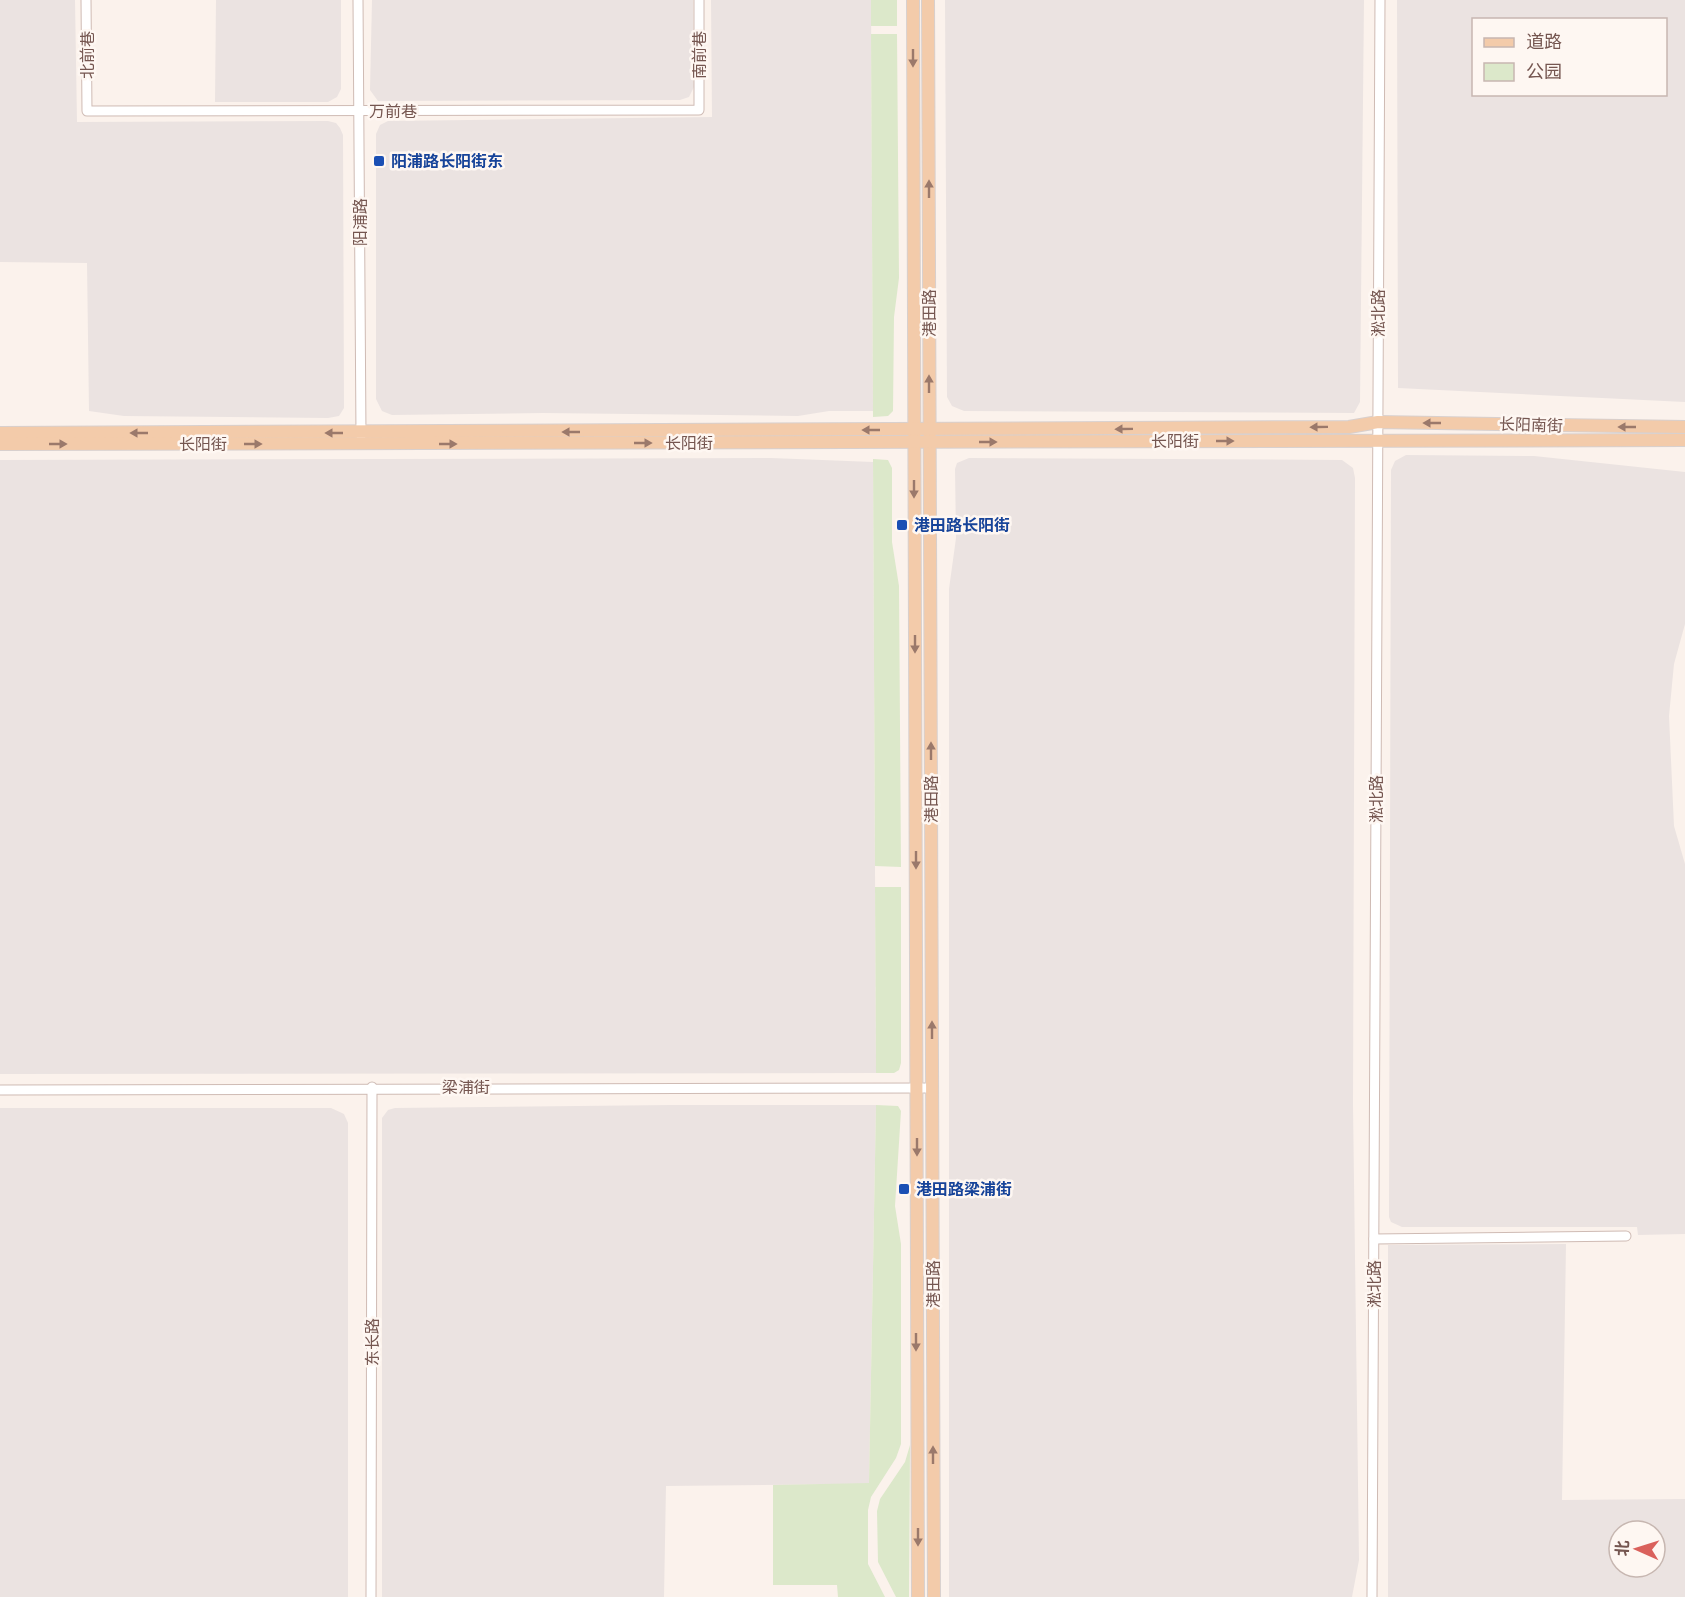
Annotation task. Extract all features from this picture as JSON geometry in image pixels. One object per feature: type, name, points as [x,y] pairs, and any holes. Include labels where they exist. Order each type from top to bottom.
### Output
[{"type":"main road","name":"港田路","points":[[913,0],[918,1597]]},
{"type":"main road","name":"港田路","points":[[928,0],[934,1597]]},
{"type":"main road","name":"长阳街","points":[[930,436],[1349,427],[1378,422]]},
{"type":"main road","name":"长阳南街","points":[[1378,422],[1685,427]]},
{"type":"main road","name":"长阳街","points":[[0,433],[361,439]]},
{"type":"main road","name":"长阳街","points":[[0,444],[361,439],[914,436],[1378,440]]},
{"type":"main road","name":"长阳南街","points":[[1378,440],[1685,440]]},
{"type":"street","name":"北前巷","points":[[86,0],[87,111]]},
{"type":"street","name":"阳浦路","points":[[358,0],[361,439]]},
{"type":"street","name":"南前巷","points":[[699,0],[699,110]]},
{"type":"street","name":"淞北路","points":[[1372,1597],[1380,0]]},
{"type":"street","name":"万前巷","points":[[87,111],[699,110]]},
{"type":"street","name":"东长路","points":[[371,1597],[372,1088]]},
{"type":"street","name":"梁浦街","points":[[0,1090],[932,1088]]},
{"type":"street","points":[[1374,1239],[1626,1236]]},
{"type":"shaded area","points":[[0,0],[75,0],[77,122],[328,121],[336,123],[343,135],[344,408],[339,416],[328,418],[124,416],[89,411],[87,263],[0,262]]},
{"type":"shaded area","points":[[216,0],[341,0],[341,89],[337,97],[328,102],[215,102]]},
{"type":"shaded area","points":[[372,0],[693,0],[694,87],[689,97],[680,100],[378,101],[370,90]]},
{"type":"shaded area","points":[[711,0],[871,0],[873,411],[829,411],[798,416],[543,413],[392,415],[382,411],[376,399],[376,134],[380,125],[388,121],[712,117]]},
{"type":"shaded area","points":[[945,0],[1364,0],[1360,402],[1354,413],[964,411],[952,406],[947,397]]},
{"type":"shaded area","points":[[1397,0],[1685,0],[1685,402],[1398,388]]},
{"type":"shaded area","points":[[1406,455],[1534,456],[1685,472],[1685,624],[1674,664],[1669,716],[1674,826],[1685,864],[1685,1234],[1638,1235],[1637,1227],[1402,1227],[1391,1222],[1389,1217],[1391,470],[1395,461]]},
{"type":"shaded area","points":[[771,458],[873,462],[876,1073],[0,1074],[0,460]]},
{"type":"shaded area","points":[[969,458],[1342,460],[1353,468],[1355,478],[1353,1105],[1359,1560],[1352,1597],[949,1597],[949,589],[956,538],[955,469],[957,463]]},
{"type":"shaded area","points":[[876,1105],[869,1484],[666,1486],[664,1597],[382,1597],[382,1118],[388,1110],[395,1108]]},
{"type":"shaded area","points":[[0,1108],[331,1108],[344,1114],[348,1123],[348,1597],[0,1597]]},
{"type":"shaded area","points":[[1566,1244],[1562,1500],[1685,1499],[1685,1597],[1388,1597],[1388,1245]]},
{"type":"green space","points":[[871,0],[897,0],[897,26],[871,26]]},
{"type":"green space","points":[[871,34],[897,34],[899,278],[894,317],[893,411],[888,416],[873,417]]},
{"type":"green space","points":[[873,459],[888,460],[892,468],[892,542],[899,586],[901,867],[875,866]]},
{"type":"green space","points":[[875,887],[901,887],[901,1063],[899,1070],[894,1073],[876,1073]]},
{"type":"green space","points":[[876,1105],[898,1106],[901,1111],[895,1206],[901,1244],[901,1444],[896,1458],[871,1497],[868,1510],[868,1564],[885,1597],[838,1597],[837,1585],[773,1585],[773,1485],[869,1483]]},
{"type":"green space","points":[[910,1445],[909,1597],[896,1597],[878,1562],[877,1511],[880,1499],[905,1462]]},
{"type":"place","name":"阳浦路长阳街东","points":[[379,161]]},
{"type":"place","name":"港田路长阳街","points":[[902,525]]},
{"type":"place","name":"港田路梁浦街","points":[[904,1189]]}]
